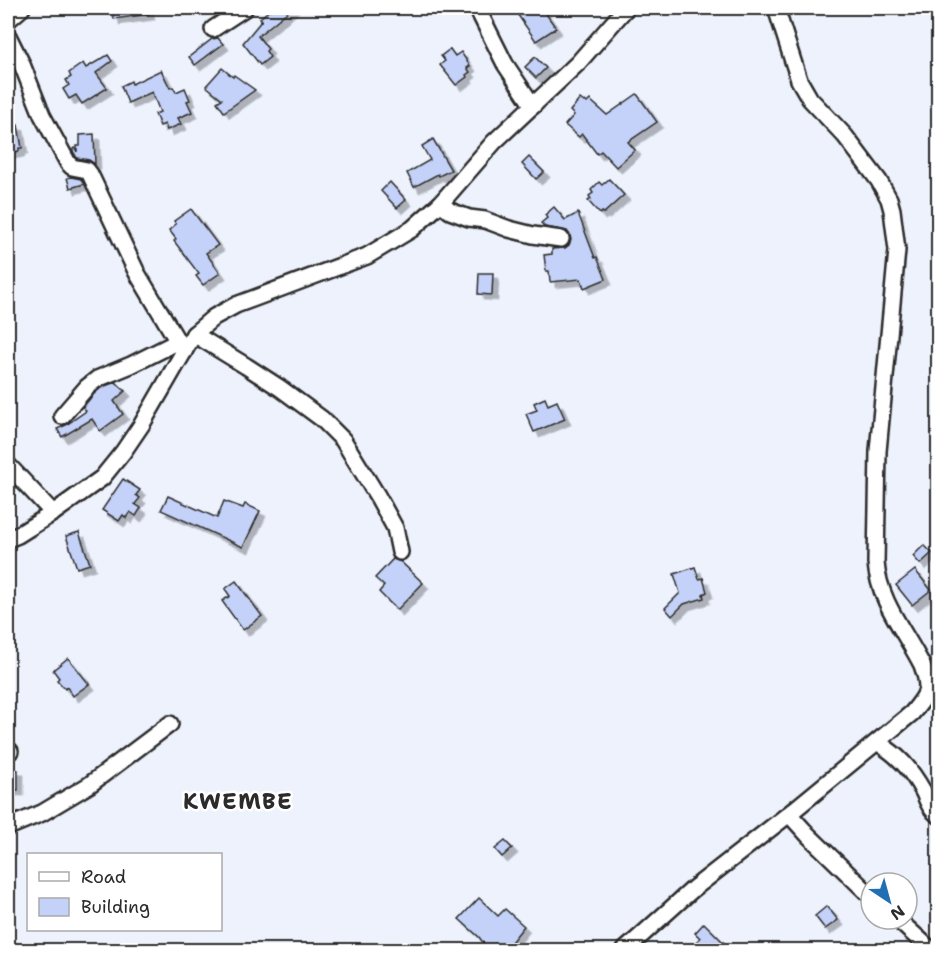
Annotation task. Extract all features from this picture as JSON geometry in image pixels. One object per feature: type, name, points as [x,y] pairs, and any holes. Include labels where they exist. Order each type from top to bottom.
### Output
[{"type":"street","points":[[8,20],[22,8]]},
{"type":"street","points":[[213,29],[245,8]]},
{"type":"street","points":[[477,8],[505,64],[533,106]]},
{"type":"street","points":[[8,538],[18,535],[102,478],[142,424],[181,347],[194,334],[214,317],[236,305],[367,256],[412,229],[441,203],[495,142],[578,63],[626,8]]},
{"type":"street","points":[[776,8],[799,80],[810,99],[845,136],[879,181],[892,210],[897,250],[878,451],[876,563],[877,576],[886,602],[922,665],[927,684],[925,697]]},
{"type":"street","points":[[8,36],[42,115],[63,153],[72,167],[83,168],[90,174],[137,273],[181,347]]},
{"type":"street","points":[[441,203],[450,211],[469,218],[485,220],[533,235],[561,239]]},
{"type":"street","points":[[194,334],[280,388],[322,419],[343,440],[395,528],[400,552]]},
{"type":"street","points":[[62,416],[97,379],[181,347]]},
{"type":"street","points":[[8,465],[52,513]]},
{"type":"street","points":[[629,949],[693,890],[912,713],[925,697],[939,686]]},
{"type":"street","points":[[8,827],[42,813],[89,785],[170,724]]},
{"type":"street","points":[[877,742],[904,762],[922,791],[927,804],[939,815]]},
{"type":"street","points":[[789,814],[859,884]]},
{"type":"street","points":[[910,931],[931,951]]},
{"type":"building","points":[[112,8],[148,8],[149,14],[114,19]]},
{"type":"building","points":[[272,8],[292,8],[258,36],[268,49],[266,51],[270,57],[260,65],[243,43],[262,20],[260,18]]},
{"type":"building","points":[[513,8],[542,8],[556,28],[536,41]]},
{"type":"building","points":[[218,38],[223,44],[195,65],[189,57],[212,39]]},
{"type":"building","points":[[450,49],[455,56],[461,52],[470,66],[467,68],[470,72],[466,75],[467,77],[456,85],[440,65],[445,61],[441,56]]},
{"type":"building","points":[[108,55],[112,61],[96,73],[107,88],[82,104],[76,95],[69,99],[63,89],[69,85],[66,80],[71,77],[69,73],[83,63],[86,68]]},
{"type":"building","points":[[535,57],[546,68],[536,78],[525,67]]},
{"type":"building","points":[[222,68],[255,90],[224,112],[217,102],[222,99],[206,86]]},
{"type":"building","points":[[161,70],[170,88],[173,87],[176,92],[185,88],[192,112],[178,118],[181,124],[167,130],[165,124],[160,126],[155,114],[160,112],[152,92],[128,103],[121,86],[131,81],[132,84]]},
{"type":"building","points":[[637,94],[657,122],[628,142],[635,150],[616,167],[601,151],[597,154],[582,134],[579,137],[565,125],[574,115],[570,111],[580,99],[587,103],[590,100],[607,115]]},
{"type":"building","points":[[18,125],[22,148],[19,148],[19,151],[8,153],[8,126]]},
{"type":"building","points":[[94,134],[95,164],[89,160],[77,158],[73,151],[75,148],[77,152],[77,146],[80,146],[80,135]]},
{"type":"building","points":[[433,139],[451,170],[414,187],[407,173],[430,160],[422,146]]},
{"type":"building","points":[[529,157],[544,172],[536,179],[522,164]]},
{"type":"building","points":[[67,178],[81,179],[84,184],[70,188]]},
{"type":"building","points":[[609,179],[624,195],[600,214],[588,201],[591,199],[589,196],[593,193],[591,190],[599,182],[602,185]]},
{"type":"building","points":[[390,182],[406,200],[397,208],[381,191]]},
{"type":"building","points":[[554,207],[565,220],[578,213],[595,258],[597,257],[606,279],[584,288],[581,279],[550,282],[544,255],[552,254],[552,249],[565,248],[571,240],[567,231],[545,227],[541,223],[547,218],[545,215]]},
{"type":"building","points":[[191,209],[218,245],[206,253],[220,273],[203,285],[196,276],[199,274],[174,241],[176,239],[169,230],[176,224],[174,221]]},
{"type":"building","points":[[479,273],[493,273],[492,295],[478,294]]},
{"type":"building","points":[[116,382],[125,391],[114,401],[123,414],[100,431],[92,419],[62,437],[57,429],[86,411],[83,407],[102,387]]},
{"type":"building","points":[[545,398],[548,405],[557,401],[565,419],[534,432],[526,414],[537,410],[534,403]]},
{"type":"building","points":[[123,479],[140,490],[136,495],[140,498],[135,504],[141,508],[136,516],[130,512],[126,518],[123,515],[119,521],[102,510]]},
{"type":"building","points":[[168,496],[217,518],[224,501],[243,508],[245,504],[260,511],[243,547],[161,510]]},
{"type":"building","points":[[79,532],[90,564],[77,568],[66,536]]},
{"type":"building","points":[[924,545],[932,553],[920,564],[913,556]]},
{"type":"building","points":[[393,559],[401,562],[423,583],[397,610],[379,592],[384,586],[375,578]]},
{"type":"building","points":[[695,567],[699,579],[703,578],[707,592],[703,594],[704,598],[684,604],[672,616],[665,608],[680,593],[674,574]]},
{"type":"building","points":[[915,570],[931,590],[912,605],[896,585]]},
{"type":"building","points":[[236,581],[262,616],[243,630],[222,601],[230,596],[225,589]]},
{"type":"building","points":[[68,658],[89,684],[73,696],[67,687],[65,689],[57,680],[59,678],[53,670]]},
{"type":"building","points":[[8,769],[18,770],[18,790],[8,790]]},
{"type":"building","points":[[505,841],[512,848],[502,857],[495,849]]},
{"type":"building","points":[[479,898],[498,916],[505,909],[524,926],[504,951],[489,951],[479,937],[459,919]]},
{"type":"building","points":[[827,906],[838,920],[825,929],[815,916]]},
{"type":"building","points":[[704,923],[732,951],[687,951],[700,938],[695,933]]},
{"type":"district","name":"KWEMBE","points":[[238,801]]}]
